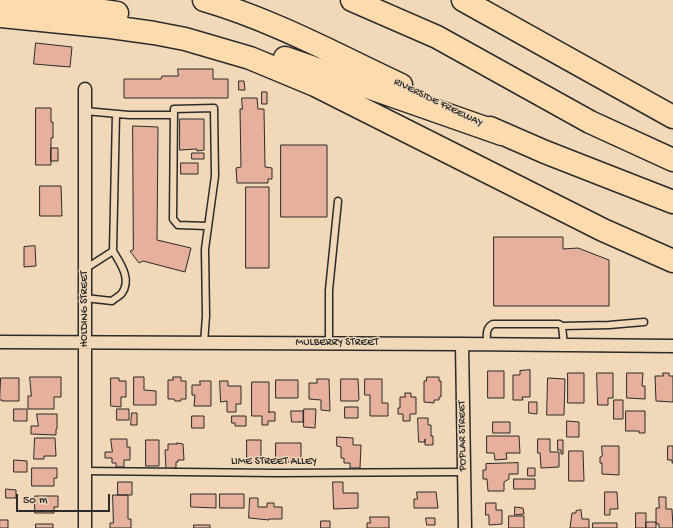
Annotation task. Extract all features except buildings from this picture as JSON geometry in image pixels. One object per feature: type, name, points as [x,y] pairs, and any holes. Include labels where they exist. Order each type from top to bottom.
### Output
[{"type":"highway","points":[[3,0],[57,4],[138,17],[235,41],[502,134]]},
{"type":"highway","name":"RIVERSIDE FREEWAY","points":[[204,0],[225,6],[292,33],[502,134],[673,202]]},
{"type":"highway","points":[[352,0],[438,37]]},
{"type":"highway","points":[[377,0],[438,37],[590,122],[673,160]]},
{"type":"highway","points":[[463,0],[673,117]]},
{"type":"highway","points":[[0,16],[111,26],[154,33],[184,39],[250,58],[290,74],[335,95],[597,227],[673,261]]},
{"type":"street","name":"HOLDING STREET","points":[[85,89],[85,528]]},
{"type":"street","name":"MULBERRY STREET","points":[[0,342],[673,346]]},
{"type":"street","name":"POPLAR STREET","points":[[462,344],[465,528]]},
{"type":"lane","points":[[204,343],[206,316],[205,249],[215,176],[214,108],[174,109],[173,218],[178,225],[207,226]]},
{"type":"lane","points":[[85,111],[116,114],[174,115]]},
{"type":"lane","points":[[85,298],[112,301],[122,292],[126,281],[124,269],[113,251],[116,114]]},
{"type":"lane","points":[[329,343],[329,290],[338,201]]},
{"type":"lane","points":[[85,270],[113,251]]},
{"type":"lane","points":[[487,344],[487,330],[490,325],[493,324],[559,324],[562,326],[609,325],[644,322]]},
{"type":"lane","points":[[562,326],[564,345]]},
{"type":"lane","name":"LIME STREET ALLEY","points":[[85,471],[277,473],[464,472]]}]
